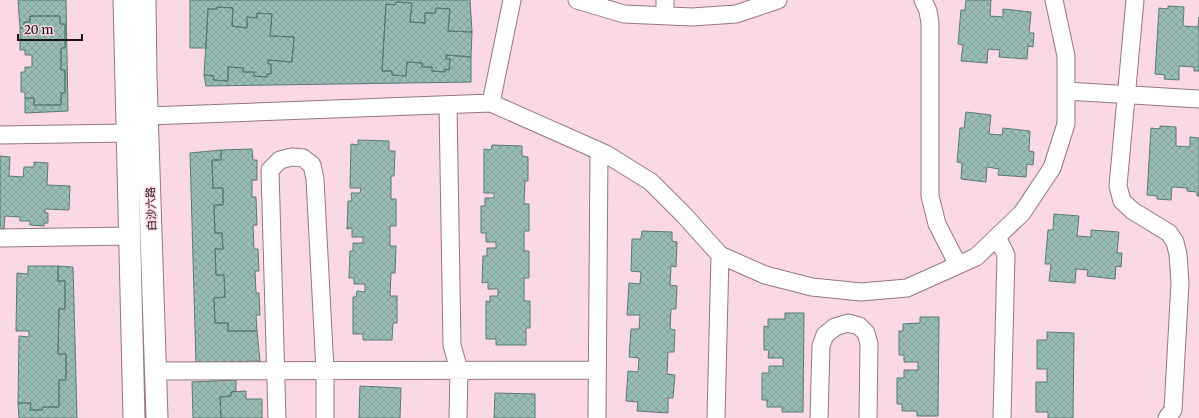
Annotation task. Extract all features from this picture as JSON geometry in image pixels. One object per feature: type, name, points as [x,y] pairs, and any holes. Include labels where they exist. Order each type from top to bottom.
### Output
[{"type":"street","name":"白沙六路","points":[[124,0],[134,418]]},
{"type":"street","name":"白沙六路","points":[[145,0],[157,418]]},
{"type":"street","points":[[491,104],[512,0]]},
{"type":"street","points":[[577,0],[624,14],[665,8],[692,17],[736,14],[778,0]]},
{"type":"street","points":[[923,0],[928,10],[930,23],[930,196],[937,224],[958,265]]},
{"type":"street","points":[[148,116],[491,104],[606,154],[651,182],[720,255],[764,275],[812,287],[861,292],[907,288],[976,257],[1022,213],[1052,168],[1066,124],[1066,56],[1054,0]]},
{"type":"street","points":[[1135,0],[1118,186],[1122,201],[1133,211],[1169,232],[1175,242],[1178,254],[1180,283],[1173,410],[1167,418]]},
{"type":"street","points":[[1066,91],[1199,99]]},
{"type":"street","points":[[448,105],[452,346],[459,370],[458,418]]},
{"type":"street","points":[[0,134],[127,133]]},
{"type":"street","points":[[597,418],[599,151]]},
{"type":"street","points":[[277,418],[270,170],[280,160],[292,157],[303,158],[312,165],[315,179],[325,370],[325,418]]},
{"type":"street","points":[[0,238],[130,236]]},
{"type":"street","points":[[997,237],[1006,255],[1002,418]]},
{"type":"street","points":[[716,418],[720,255]]},
{"type":"street","points":[[819,418],[821,346],[825,335],[835,327],[848,323],[859,326],[866,333],[870,344],[868,418]]},
{"type":"street","points":[[156,371],[597,370]]},
{"type":"building","points":[[18,0],[66,0],[68,111],[25,113],[25,98],[34,98],[34,105],[61,105],[61,93],[65,93],[65,70],[61,70],[61,48],[65,48],[65,24],[60,24],[60,16],[30,16],[30,22],[24,22],[24,28],[20,28]]},
{"type":"building","points":[[190,0],[470,0],[472,32],[448,31],[450,9],[436,8],[435,13],[425,13],[425,23],[410,22],[412,3],[396,2],[395,5],[386,4],[382,71],[392,71],[392,75],[406,76],[407,62],[422,63],[422,67],[432,67],[432,71],[445,72],[445,69],[449,70],[450,59],[446,59],[446,55],[471,57],[471,82],[206,86],[204,75],[214,76],[213,80],[228,81],[228,67],[243,68],[243,72],[254,72],[254,76],[267,77],[267,74],[271,74],[271,64],[268,64],[268,60],[292,62],[294,37],[270,36],[272,14],[257,13],[257,18],[247,17],[247,28],[232,26],[233,8],[217,7],[217,9],[208,9],[206,48],[190,48]]},
{"type":"building","points":[[966,0],[991,0],[990,16],[1003,17],[1003,9],[1031,12],[1029,33],[1034,33],[1033,47],[1028,46],[1027,59],[999,57],[1000,50],[988,49],[987,63],[961,61],[963,45],[958,44],[961,10],[965,10]]},
{"type":"building","points":[[396,2],[412,3],[410,22],[425,23],[425,13],[435,13],[436,8],[450,9],[448,31],[472,32],[471,57],[446,55],[446,59],[450,59],[449,70],[445,69],[445,72],[432,71],[432,67],[422,67],[422,63],[407,62],[406,76],[392,75],[392,71],[382,71],[386,4],[395,5]]},
{"type":"building","points":[[1168,6],[1184,7],[1183,26],[1198,27],[1199,17],[1199,71],[1194,71],[1194,67],[1179,66],[1179,80],[1164,79],[1165,75],[1155,74],[1159,8],[1168,9]]},
{"type":"building","points":[[217,7],[233,8],[232,26],[247,28],[247,17],[257,18],[257,13],[272,14],[270,36],[294,37],[292,62],[268,60],[268,64],[271,64],[271,74],[267,74],[267,77],[254,76],[254,72],[243,72],[243,68],[228,67],[228,81],[213,80],[214,76],[204,75],[208,9],[217,9]]},
{"type":"building","points":[[30,16],[60,16],[60,24],[65,24],[65,48],[61,48],[61,70],[65,70],[65,93],[61,93],[61,105],[34,105],[34,98],[25,98],[25,92],[21,92],[21,72],[25,72],[25,67],[32,67],[32,55],[25,55],[25,50],[20,50],[20,28],[24,28],[24,22],[30,22]]},
{"type":"building","points":[[966,112],[991,115],[989,134],[1002,135],[1003,128],[1030,131],[1029,151],[1034,152],[1033,165],[1027,164],[1026,177],[998,175],[999,169],[987,167],[986,182],[961,179],[962,163],[957,162],[960,128],[964,128]]},
{"type":"building","points":[[1160,126],[1176,127],[1176,146],[1190,147],[1190,137],[1199,138],[1199,196],[1197,196],[1197,192],[1187,191],[1187,188],[1172,187],[1171,200],[1157,199],[1157,196],[1147,195],[1151,128],[1160,129]]},
{"type":"building","points":[[358,140],[389,141],[389,151],[395,151],[394,176],[391,176],[391,199],[396,199],[396,226],[390,226],[390,246],[396,246],[395,273],[391,273],[390,296],[397,296],[397,323],[393,323],[392,340],[363,340],[363,334],[353,334],[353,297],[356,297],[357,291],[365,292],[365,284],[354,284],[354,278],[349,278],[350,251],[353,251],[353,243],[363,243],[363,237],[352,237],[352,228],[347,229],[348,201],[352,201],[351,193],[360,193],[361,188],[350,188],[351,144],[358,145]]},
{"type":"building","points":[[492,145],[522,146],[522,156],[528,157],[528,181],[525,181],[524,204],[529,204],[529,231],[524,231],[524,251],[529,251],[529,278],[524,278],[524,301],[530,301],[530,328],[526,328],[526,345],[496,345],[496,339],[486,339],[486,301],[490,302],[490,296],[498,296],[498,289],[488,289],[488,282],[482,283],[483,256],[487,256],[487,248],[496,248],[496,242],[486,242],[486,233],[481,233],[481,206],[485,206],[485,198],[494,198],[494,193],[484,193],[484,149],[491,150]]},
{"type":"building","points":[[252,149],[253,160],[257,160],[257,180],[252,180],[252,197],[256,197],[257,225],[253,225],[254,249],[258,249],[259,271],[255,271],[256,293],[259,293],[260,315],[256,315],[257,331],[228,331],[228,323],[215,323],[214,298],[225,297],[224,275],[216,275],[215,249],[223,249],[222,233],[215,233],[214,205],[223,205],[223,188],[213,188],[212,160],[221,160],[221,150]]},
{"type":"building","points":[[221,150],[221,160],[212,160],[213,188],[223,188],[223,205],[214,205],[215,233],[222,233],[223,249],[215,249],[216,275],[224,275],[225,297],[214,298],[215,323],[228,323],[228,331],[257,331],[260,361],[196,363],[190,153]]},
{"type":"building","points":[[0,156],[10,157],[9,176],[23,177],[24,167],[34,167],[34,162],[48,163],[47,185],[70,186],[69,210],[45,209],[45,213],[48,213],[48,223],[44,223],[44,226],[30,225],[30,221],[20,221],[20,217],[5,216],[4,229],[0,229]]},
{"type":"building","points":[[1054,214],[1079,216],[1077,236],[1091,237],[1091,230],[1119,232],[1117,253],[1122,253],[1121,267],[1116,266],[1115,279],[1087,276],[1088,270],[1076,269],[1075,283],[1049,281],[1051,264],[1045,264],[1048,230],[1053,230]]},
{"type":"building","points":[[642,231],[672,232],[672,241],[677,242],[676,267],[671,266],[670,285],[677,286],[676,309],[671,309],[670,329],[675,330],[674,352],[668,352],[667,374],[675,375],[673,398],[668,398],[668,413],[637,411],[638,402],[626,401],[628,371],[638,372],[639,358],[629,357],[631,329],[639,329],[640,315],[627,315],[629,283],[640,284],[641,272],[631,271],[632,239],[641,239]]},
{"type":"building","points":[[28,266],[58,266],[58,281],[65,281],[65,309],[59,309],[58,354],[66,354],[66,380],[59,380],[59,407],[43,407],[42,410],[30,410],[31,403],[18,403],[19,336],[29,337],[29,331],[16,331],[17,273],[28,274]]},
{"type":"building","points":[[58,266],[73,267],[77,418],[19,418],[18,403],[31,403],[30,410],[42,410],[43,407],[59,407],[59,380],[66,380],[66,354],[58,354],[59,309],[65,309],[65,281],[58,281]]},
{"type":"building","points":[[785,313],[804,313],[803,412],[782,412],[782,407],[767,407],[767,400],[762,400],[762,373],[769,373],[769,366],[783,366],[783,358],[768,358],[769,350],[764,350],[764,326],[768,327],[768,319],[785,319]]},
{"type":"building","points":[[920,317],[939,317],[938,416],[917,416],[917,411],[902,411],[902,404],[897,404],[897,378],[904,378],[904,370],[918,370],[918,362],[904,362],[904,355],[899,355],[899,331],[903,331],[903,324],[920,323]]},
{"type":"building","points":[[1047,332],[1074,333],[1073,418],[1048,418],[1048,412],[1036,412],[1036,382],[1047,382],[1047,369],[1037,369],[1037,340],[1047,340]]},
{"type":"building","points":[[236,380],[236,391],[231,392],[231,396],[220,397],[221,418],[193,418],[192,382]]},
{"type":"building","points":[[360,386],[401,388],[400,418],[359,418]]},
{"type":"building","points":[[246,391],[246,399],[262,399],[262,418],[221,418],[220,397],[231,396],[231,392]]},
{"type":"building","points":[[495,393],[535,394],[535,418],[494,418]]}]
